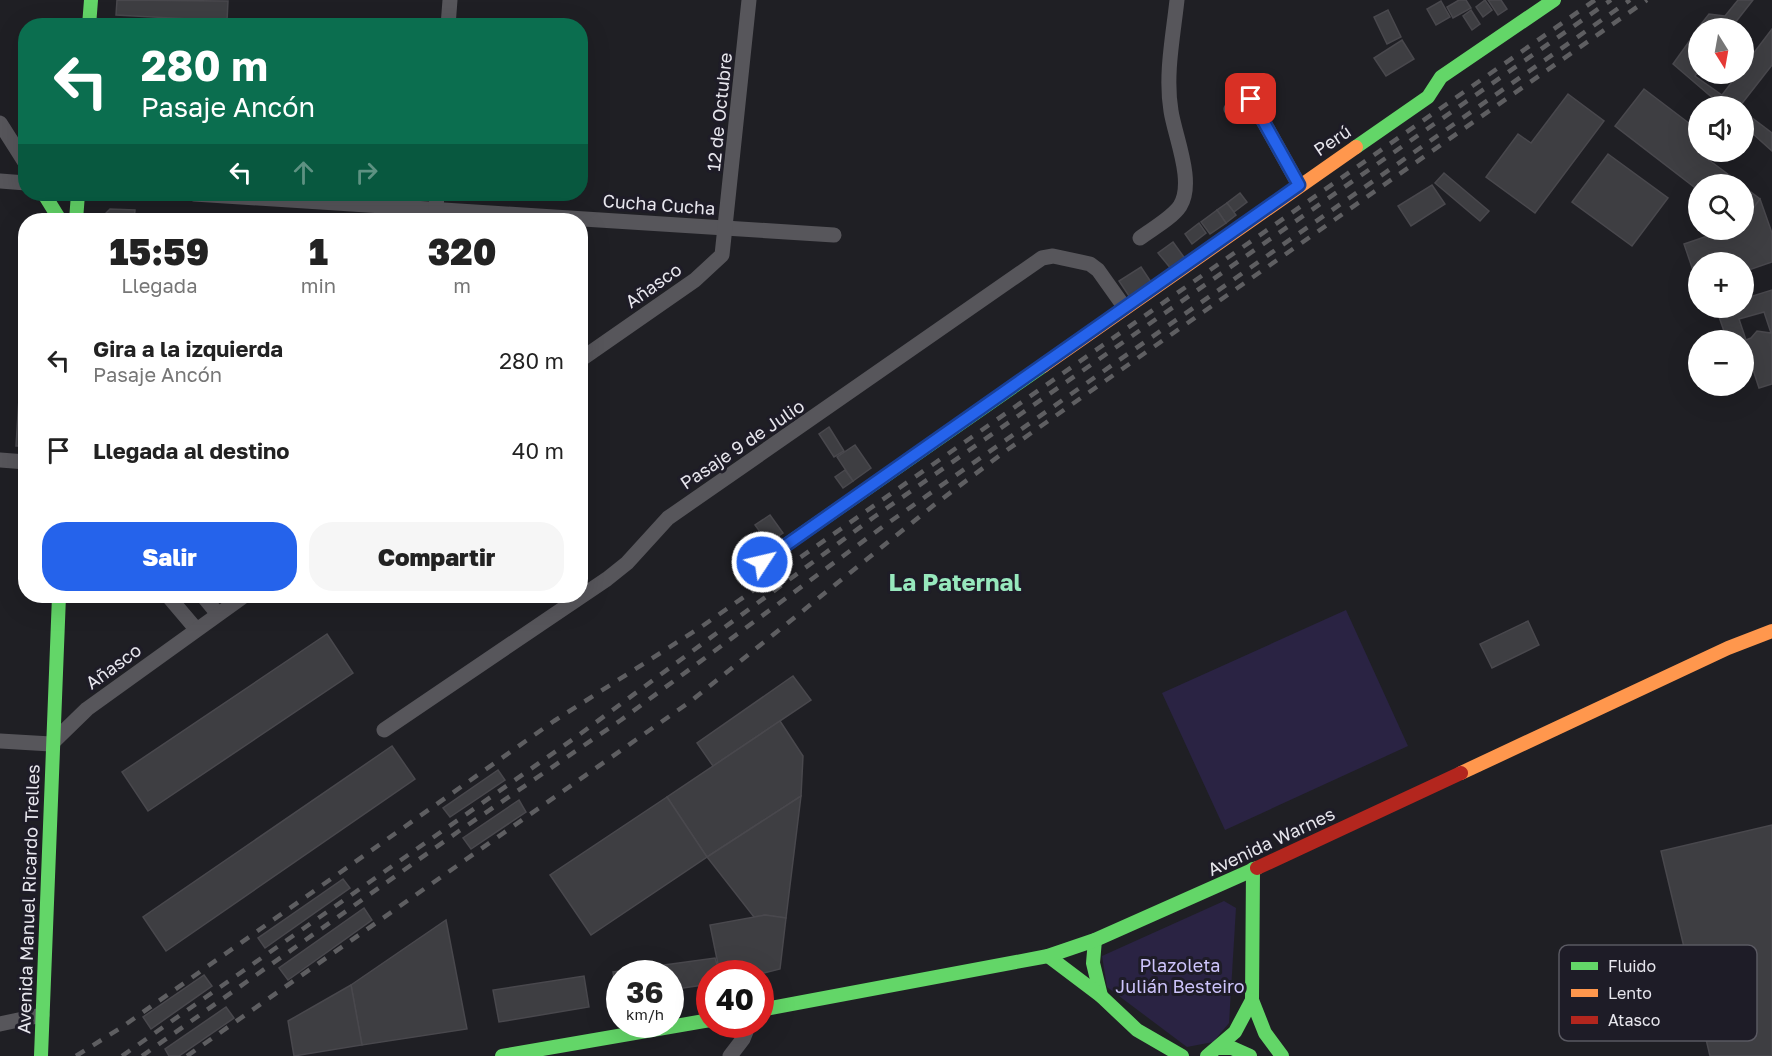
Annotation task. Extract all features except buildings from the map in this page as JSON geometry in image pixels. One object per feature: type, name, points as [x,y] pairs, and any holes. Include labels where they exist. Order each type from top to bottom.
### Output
[{"type":"main road","points":[[90,18],[91,0]]},
{"type":"main road","name":"Perú","points":[[743,575],[1428,97],[1442,77],[1554,0]]},
{"type":"main road","name":"Avenida Manuel Ricardo Trelles","points":[[41,1056],[51,744],[59,603]]},
{"type":"main road","name":"Avenida Warnes","points":[[774,1007],[1048,956],[1095,940],[1728,648],[1772,631]]},
{"type":"main road","points":[[1213,1052],[1241,1027],[1252,1000],[1253,869]]},
{"type":"main road","points":[[1095,940],[1093,963],[1101,996]]},
{"type":"main road","points":[[1048,956],[1101,996],[1137,1030],[1182,1056]]},
{"type":"main road","points":[[1252,1000],[1265,1033],[1282,1056]]},
{"type":"main road","points":[[502,1056],[696,1022]]},
{"type":"main road","points":[[1137,1030],[1140,1048]]},
{"type":"main road","points":[[584,1042],[590,1056]]},
{"type":"main road","points":[[1213,1052],[1232,1048],[1250,1056]]},
{"type":"street","points":[[449,18],[450,0]]},
{"type":"street","name":"12 de Octubre","points":[[727,228],[749,0]]},
{"type":"street","points":[[1140,238],[1180,207],[1185,192],[1183,158],[1171,113],[1168,86],[1177,0]]},
{"type":"street","points":[[1231,109],[1251,99],[1299,185]]},
{"type":"street","points":[[0,123],[18,151]]},
{"type":"street","points":[[0,181],[18,182]]},
{"type":"street","name":"Cucha Cucha","points":[[316,201],[510,213]]},
{"type":"street","name":"Cucha Cucha","points":[[588,218],[834,235]]},
{"type":"street","name":"Añasco","points":[[588,354],[695,280],[722,255],[727,228]]},
{"type":"street","name":"Pasaje 9 de Julio","points":[[588,592],[627,563],[668,518],[1042,258],[1053,256],[1090,264],[1098,270],[1125,308]]},
{"type":"street","points":[[0,460],[18,461]]},
{"type":"street","points":[[174,603],[196,629]]},
{"type":"street","points":[[209,603],[218,613]]},
{"type":"street","name":"Añasco","points":[[51,744],[87,709],[233,603]]},
{"type":"street","name":"Pasaje 9 de Julio","points":[[384,730],[572,603]]},
{"type":"street","points":[[0,741],[51,744]]},
{"type":"street","points":[[0,1024],[42,1015]]},
{"type":"street","points":[[730,1056],[743,1038]]},
{"type":"green space","points":[[1346,610],[1408,746],[1225,830],[1162,693]]},
{"type":"green space","name":"Plazoleta Julián Besteiro","points":[[1224,901],[1236,908],[1229,1023],[1213,1042],[1187,1047],[1107,987],[1102,956]]},
{"type":"railway","points":[[76,1056],[122,1027],[554,721],[701,627],[1595,0]]},
{"type":"railway","points":[[122,1056],[576,737],[874,517],[1611,0]]},
{"type":"railway","points":[[142,1056],[459,831],[621,720],[881,528],[1630,0]]},
{"type":"railway","points":[[187,1056],[691,701],[934,505],[1007,450],[1647,0]]},
{"type":"traffic: fast","points":[[90,18],[91,0]]},
{"type":"traffic: fast","points":[[1356,147],[1428,97],[1441,77],[1554,0]]},
{"type":"traffic: fast","points":[[48,201],[56,213]]},
{"type":"traffic: fast","points":[[77,201],[77,213]]},
{"type":"traffic: fast","points":[[743,575],[1043,366]]},
{"type":"traffic: fast","points":[[41,1056],[59,603]]},
{"type":"traffic: fast","points":[[774,1007],[1048,956],[1095,940],[1257,868]]},
{"type":"traffic: fast","points":[[1253,869],[1252,1000],[1265,1033],[1282,1056]]},
{"type":"traffic: fast","points":[[1095,940],[1093,963],[1101,996]]},
{"type":"traffic: fast","points":[[1048,956],[1101,996],[1137,1030],[1182,1056]]},
{"type":"traffic: fast","points":[[1207,1056],[1235,1032],[1252,1000]]},
{"type":"traffic: fast","points":[[502,1056],[696,1022]]},
{"type":"traffic: fast","points":[[1219,1048],[1232,1048],[1250,1056]]},
{"type":"traffic: slow","points":[[1043,366],[1356,147]]},
{"type":"traffic: slow","points":[[1461,773],[1728,648],[1772,631]]},
{"type":"traffic: jam","points":[[1257,868],[1461,773]]},
{"type":"district","name":"La Paternal","points":[[955,581]]},
{"type":"route","points":[[762,562],[1299,185],[1251,99]]}]
